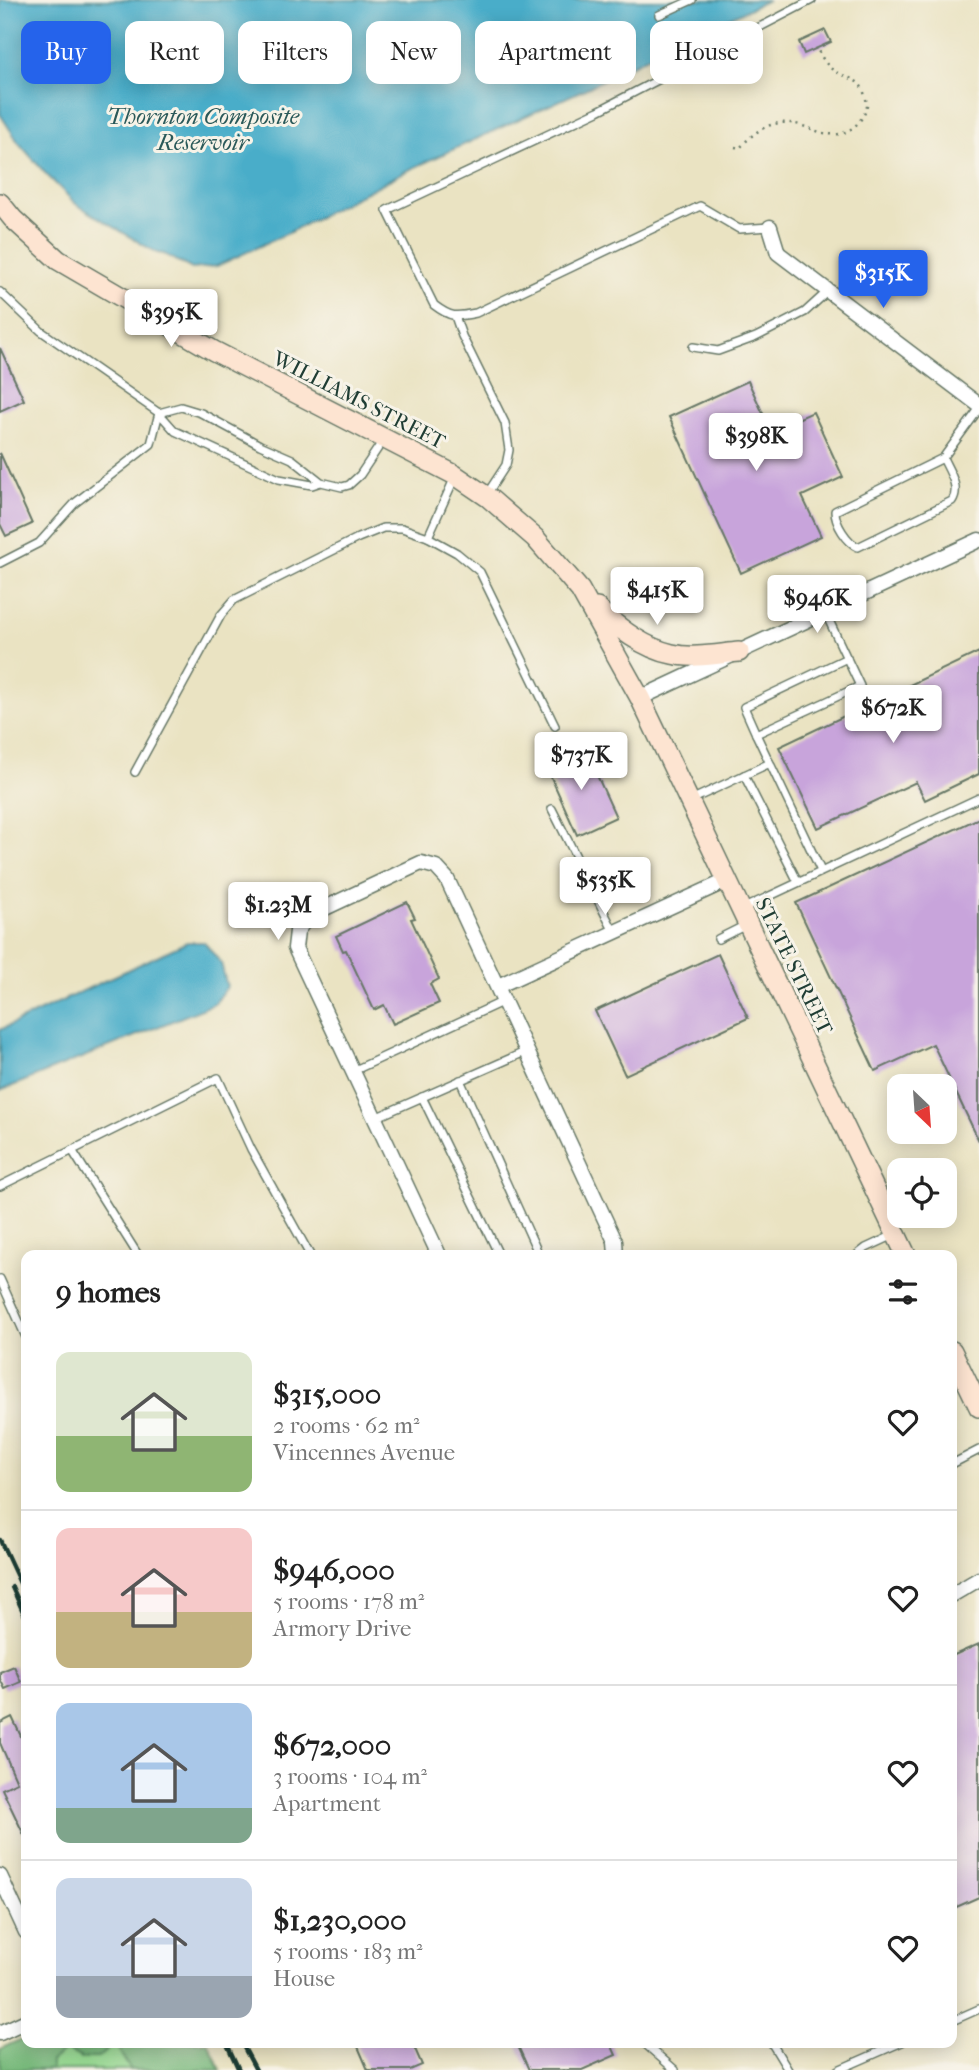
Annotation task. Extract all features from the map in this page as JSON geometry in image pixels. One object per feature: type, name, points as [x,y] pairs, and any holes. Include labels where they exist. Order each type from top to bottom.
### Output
[{"type":"street","name":"WILLIAMS STREET","points":[[0,203],[13,219],[58,260],[214,351],[455,475],[485,496],[535,538],[580,590],[640,698]]},
{"type":"street","points":[[770,226],[778,253],[979,407]]},
{"type":"street","points":[[640,698],[979,540]]},
{"type":"street","points":[[580,590],[613,624],[637,640],[671,654],[693,656],[739,652]]},
{"type":"street","name":"STATE STREET","points":[[640,698],[904,1250]]},
{"type":"street","points":[[437,1250],[295,948],[297,931],[308,916],[421,863],[436,867],[447,879],[615,1241],[616,1250]]},
{"type":"street","points":[[498,986],[728,880]]},
{"type":"street","points":[[957,1361],[979,1407]]},
{"type":"street","points":[[957,1592],[979,1579]]},
{"type":"street","points":[[0,1876],[21,1921]]},
{"type":"street","points":[[0,2033],[21,2023]]},
{"type":"lane","points":[[659,15],[692,0]]},
{"type":"lane","points":[[770,226],[739,229],[700,206],[476,313],[455,316],[448,315],[434,306],[387,211],[598,111],[812,0]]},
{"type":"lane","points":[[692,347],[718,351],[755,337],[805,312],[828,290]]},
{"type":"lane","points":[[0,292],[41,331],[159,413],[174,431],[279,479],[312,485],[321,482]]},
{"type":"lane","points":[[455,316],[505,424],[509,450],[506,466],[485,496]]},
{"type":"lane","points":[[159,413],[181,407],[201,413],[292,459],[321,482],[342,487],[349,485],[360,475],[384,438]]},
{"type":"lane","points":[[943,458],[956,488],[952,501],[870,542],[858,547],[850,544],[835,517],[835,511],[943,458],[979,407]]},
{"type":"lane","points":[[0,563],[39,543],[75,503],[152,444],[159,413]]},
{"type":"lane","points":[[428,537],[455,475]]},
{"type":"lane","points":[[135,772],[221,615],[234,600],[383,528],[402,528],[428,537],[457,553],[480,572],[555,726]]},
{"type":"lane","points":[[756,734],[860,686],[825,612]]},
{"type":"lane","points":[[821,871],[744,707],[847,658]]},
{"type":"lane","points":[[690,800],[770,763]]},
{"type":"lane","points":[[744,775],[798,882]]},
{"type":"lane","points":[[718,939],[745,917],[798,882],[979,798]]},
{"type":"lane","points":[[552,809],[614,932]]},
{"type":"lane","points":[[353,1071],[505,1001]]},
{"type":"lane","points":[[375,1118],[527,1050]]},
{"type":"lane","points":[[0,1186],[218,1078],[251,1150],[307,1250]]},
{"type":"lane","points":[[460,1080],[537,1250]]},
{"type":"lane","points":[[422,1097],[497,1250]]},
{"type":"lane","points":[[72,1150],[135,1250]]},
{"type":"lane","points":[[863,1250],[897,1234]]},
{"type":"lane","points":[[0,1279],[21,1326]]},
{"type":"lane","points":[[957,1461],[979,1450]]},
{"type":"lane","points":[[957,2019],[979,2009]]},
{"type":"lane","points":[[650,2048],[675,2070]]},
{"type":"lane","points":[[775,2048],[788,2070]]},
{"type":"lane","points":[[838,2070],[888,2048]]},
{"type":"path","points":[[735,147],[740,148],[748,138],[763,128],[780,122],[795,123],[830,134],[853,128],[862,119],[867,105],[860,84],[833,70],[817,48]]},
{"type":"green space","points":[[21,2039],[21,2048],[109,2048],[98,2058],[82,2058],[66,2050],[51,2061],[51,2070],[0,2070],[0,2049]]},
{"type":"green space","points":[[106,2048],[119,2048],[131,2070],[51,2070],[51,2061],[66,2050],[82,2058]]},
{"type":"green space","points":[[119,2048],[211,2048],[221,2070],[131,2070]]},
{"type":"water","name":"Thornton Composite Reservoir","points":[[0,0],[768,0],[723,21],[650,21],[650,56],[636,63],[636,21],[475,21],[475,84],[595,84],[402,173],[290,232],[217,266],[192,269],[157,253],[76,204],[18,142],[0,114]]},
{"type":"water","points":[[187,942],[204,942],[221,963],[227,987],[214,1004],[0,1091],[0,1030]]},
{"type":"building","points":[[825,30],[831,42],[804,54],[799,42]]},
{"type":"building","points":[[0,348],[24,400],[0,411]]},
{"type":"building","points":[[748,381],[771,431],[813,412],[843,477],[802,496],[821,536],[741,573],[669,417]]},
{"type":"building","points":[[0,453],[32,524],[6,536],[0,524]]},
{"type":"building","points":[[979,652],[979,774],[925,800],[916,782],[818,828],[779,747]]},
{"type":"building","points":[[585,749],[616,817],[577,835],[546,766]]},
{"type":"building","points":[[979,818],[979,1141],[957,1095],[957,1074],[947,1074],[933,1044],[875,1071],[796,903]]},
{"type":"building","points":[[407,902],[415,918],[411,919],[439,979],[430,984],[439,1003],[393,1024],[384,1005],[374,1010],[346,950],[343,951],[336,936]]},
{"type":"building","points":[[718,954],[748,1018],[625,1075],[595,1011]]},
{"type":"building","points":[[979,1644],[979,1897],[957,1907],[957,1654]]},
{"type":"building","points":[[14,1666],[21,1682],[5,1689],[0,1672]]},
{"type":"building","points":[[12,1717],[21,1736],[21,1829],[2,1789],[17,1782],[0,1743],[0,1723]]},
{"type":"building","points":[[359,2048],[415,2048],[422,2065],[410,2070],[368,2070]]},
{"type":"building","points":[[519,2048],[613,2048],[616,2055],[582,2070],[529,2070]]},
{"type":"railway","points":[[0,1540],[21,1585]]},
{"type":"railway","points":[[12,1587],[21,1607]]},
{"type":"railway","points":[[229,2048],[239,2070]]},
{"type":"railway","points":[[244,2048],[256,2070]]}]
